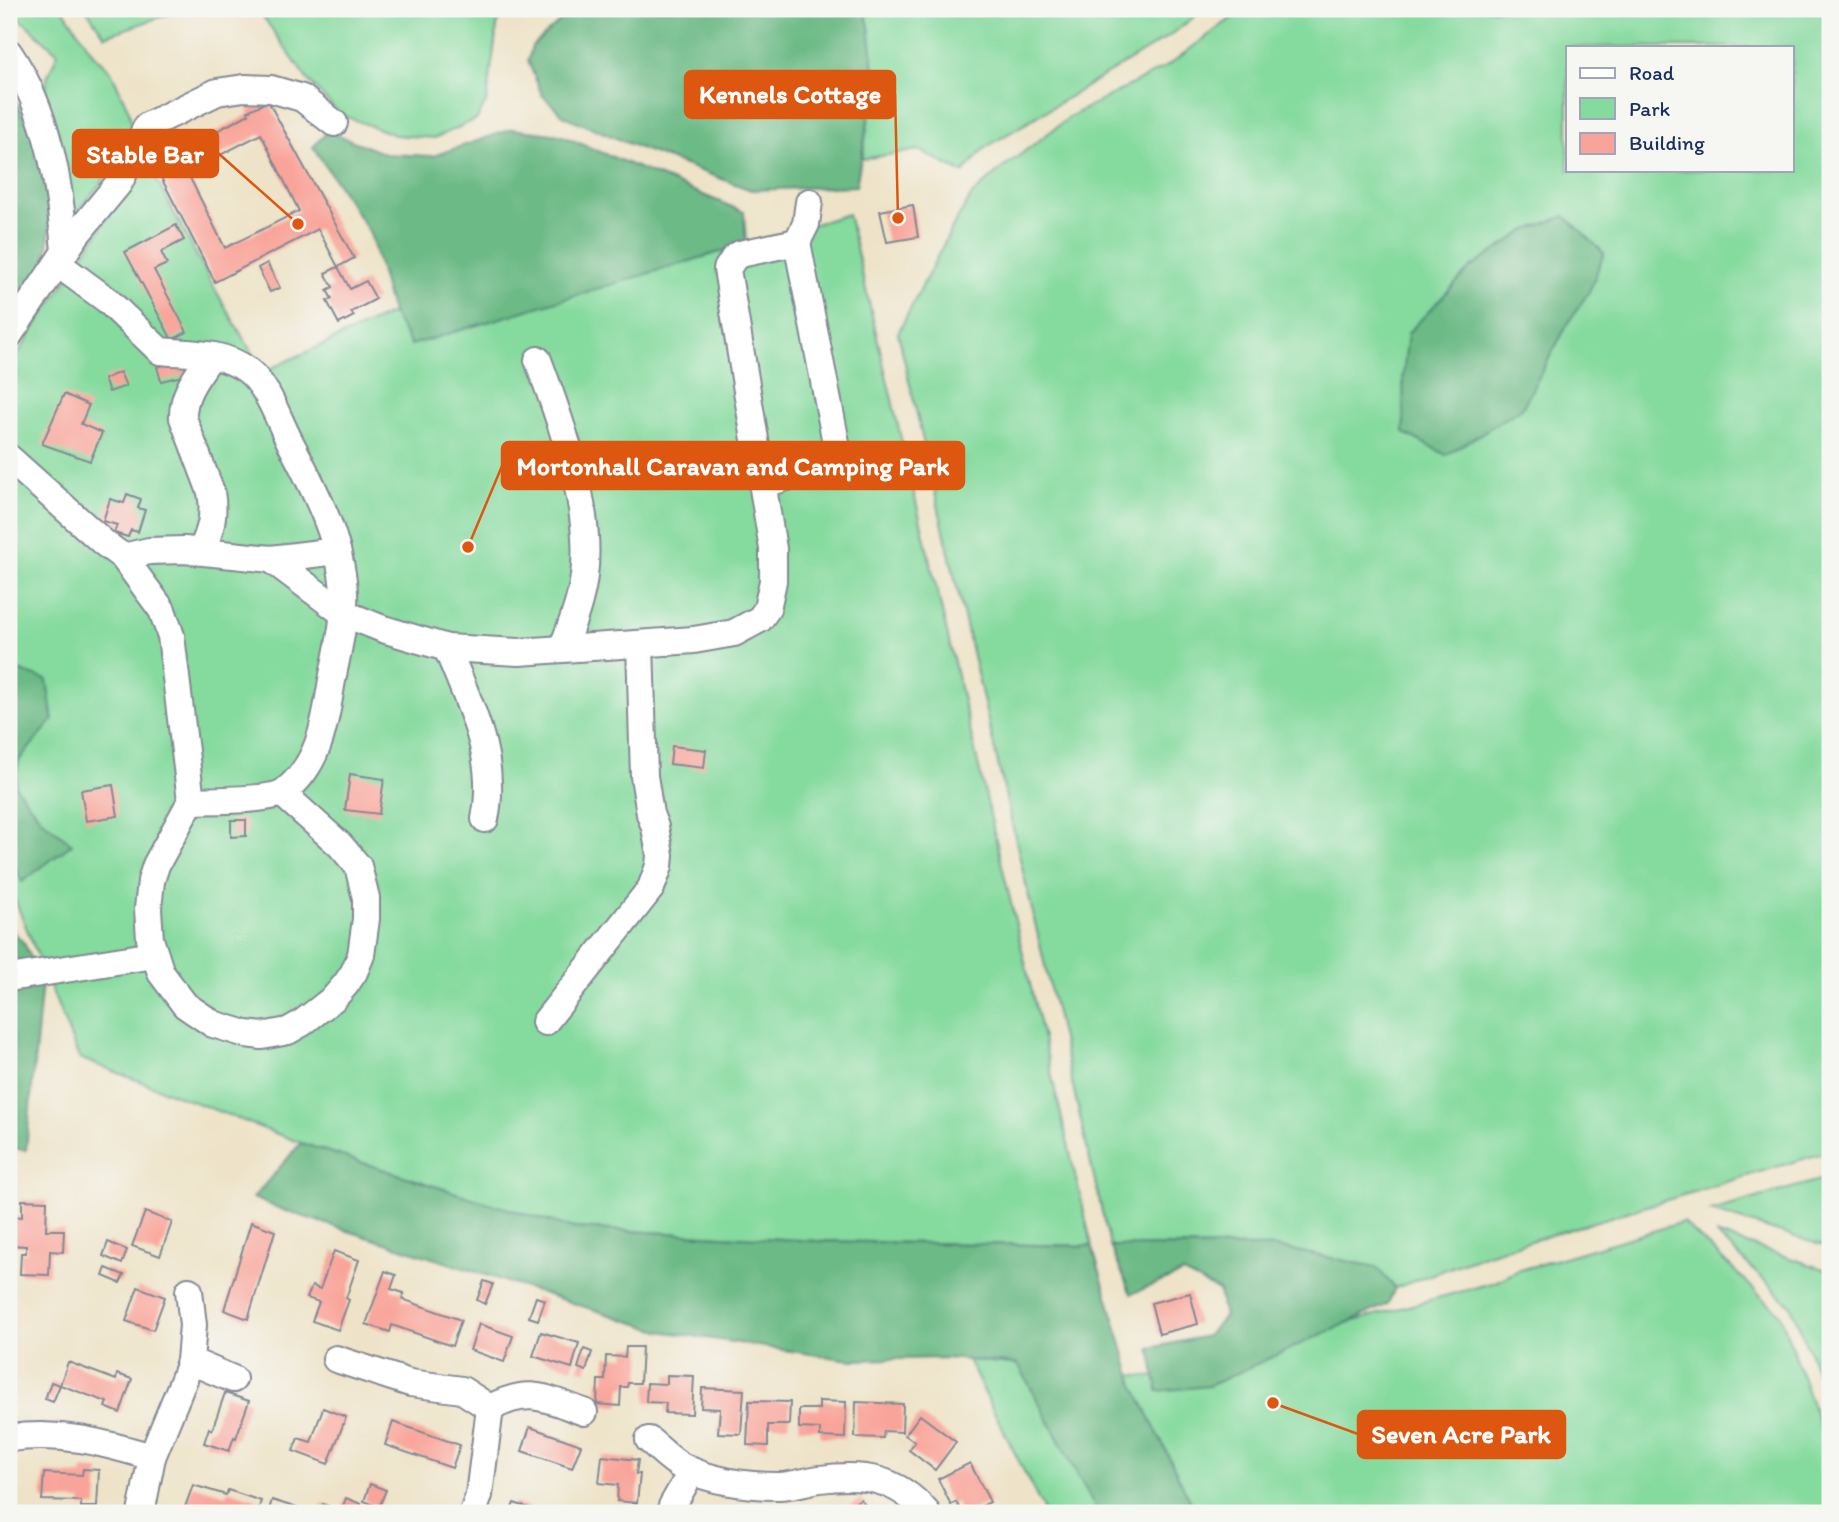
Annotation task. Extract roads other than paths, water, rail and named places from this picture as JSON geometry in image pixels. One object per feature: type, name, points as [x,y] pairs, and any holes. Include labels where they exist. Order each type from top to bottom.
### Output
[{"type":"street","points":[[9,53],[31,93],[50,147],[60,196],[61,258],[160,351],[199,352],[239,365],[260,385],[314,491],[337,551],[342,574],[344,612],[322,736],[306,768],[283,793],[251,798],[191,801]]},
{"type":"street","points":[[9,335],[61,258],[119,183],[147,126],[217,92],[244,88],[271,89],[302,98],[334,123]]},
{"type":"street","points":[[764,484],[827,465],[833,462],[838,453],[797,242],[806,224],[809,202]]},
{"type":"street","points":[[271,559],[344,612],[383,629],[447,648],[519,652],[717,637],[734,633],[760,619],[771,596],[774,567],[764,484],[727,268],[740,254],[797,242]]},
{"type":"street","points":[[201,551],[209,533],[213,505],[211,492],[183,418],[183,408],[191,386],[211,356]]},
{"type":"street","points":[[538,360],[566,439],[578,496],[584,544],[583,582],[577,609],[562,648]]},
{"type":"street","points":[[9,458],[104,543],[123,556],[153,596],[167,622],[178,688],[191,801],[156,865],[151,881],[148,909],[150,939],[154,956],[166,981],[185,1005],[213,1024],[262,1036],[288,1031],[316,1013],[346,984],[354,972],[364,937],[366,898],[358,866],[283,793]]},
{"type":"street","points":[[123,556],[149,551],[201,551],[271,559],[337,551]]},
{"type":"street","points":[[545,1022],[651,888],[659,866],[658,841],[650,814],[644,776],[640,644]]},
{"type":"street","points":[[447,648],[484,745],[489,791],[485,819]]},
{"type":"street","points":[[9,978],[154,956]]},
{"type":"street","points":[[141,1513],[152,1457],[190,1361],[193,1325],[189,1291]]},
{"type":"street","points":[[336,1359],[410,1383],[462,1390],[490,1408]]},
{"type":"street","points":[[190,1361],[233,1379]]},
{"type":"street","points":[[490,1408],[523,1395],[543,1398],[584,1412]]},
{"type":"street","points":[[473,1513],[479,1495],[490,1408]]},
{"type":"street","points":[[9,1438],[63,1435],[85,1438],[152,1457]]},
{"type":"street","points":[[649,1440],[681,1466],[727,1482],[774,1486],[795,1485],[818,1479],[867,1476],[893,1485],[927,1513]]},
{"type":"street","points":[[672,1506],[692,1471]]},
{"type":"place","name":"Kennels Cottage","points":[[898,218]]},
{"type":"place","name":"Stable Bar","points":[[298,224]]},
{"type":"place","name":"Mortonhall Caravan and Camping Park","points":[[468,547]]},
{"type":"place","name":"Seven Acre Park","points":[[1273,1403]]}]
